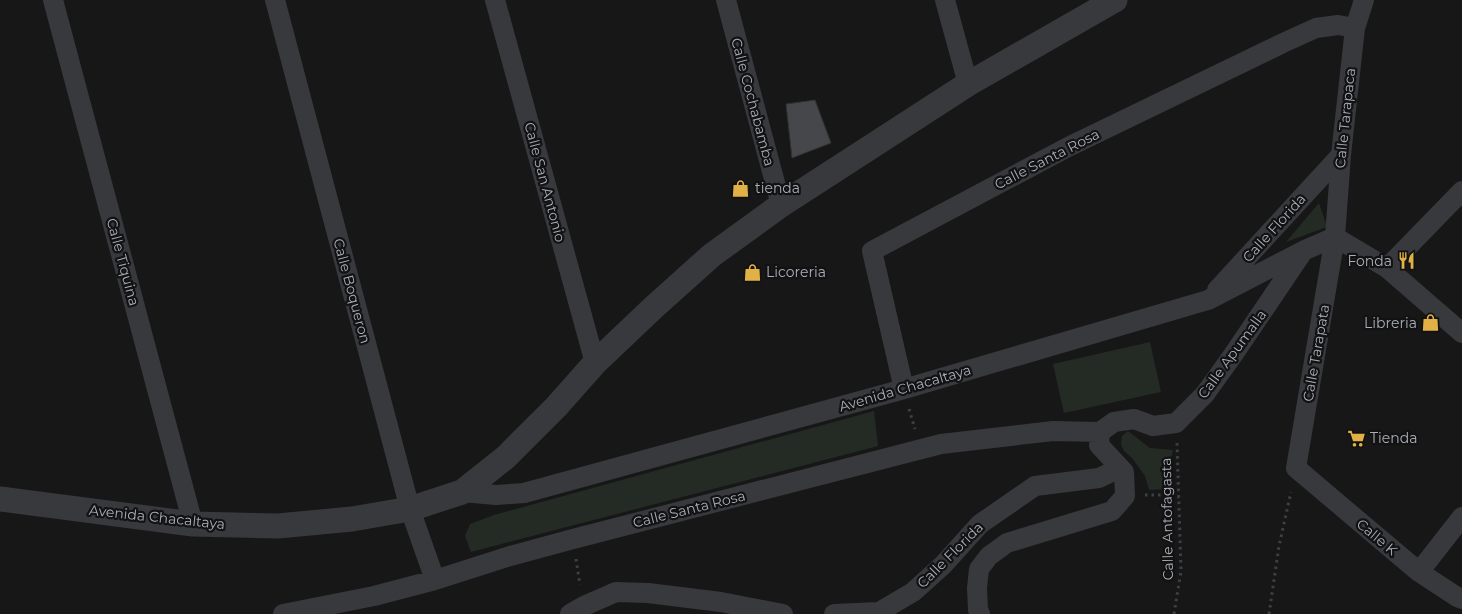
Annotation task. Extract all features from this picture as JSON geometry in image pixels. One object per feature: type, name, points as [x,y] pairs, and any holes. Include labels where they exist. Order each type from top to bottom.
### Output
[{"type":"street","name":"Calle Tiquina","points":[[53,0],[194,524]]},
{"type":"street","name":"Calle Boqueron","points":[[275,0],[410,509],[435,580]]},
{"type":"street","name":"Calle San Antonio","points":[[495,0],[595,363]]},
{"type":"street","name":"Calle Cochabamba","points":[[726,0],[781,205]]},
{"type":"street","points":[[944,0],[968,84]]},
{"type":"street","name":"Avenida Chacaltaya","points":[[0,499],[194,524],[278,526],[352,519],[410,509],[462,492],[506,457],[595,363],[712,255],[781,205],[968,84],[1115,0]]},
{"type":"street","name":"Calle Tarapaca","points":[[1335,237],[1341,155],[1355,28],[1364,0]]},
{"type":"street","name":"Calle Santa Rosa","points":[[904,389],[872,251],[1068,147],[1283,43],[1316,28],[1338,25],[1355,28]]},
{"type":"street","name":"Calle Florida","points":[[1208,300],[1341,155]]},
{"type":"street","points":[[1387,268],[1462,191]]},
{"type":"street","name":"Avenida Chacaltaya","points":[[462,492],[496,495],[524,493],[904,389],[1208,300],[1305,250],[1335,237]]},
{"type":"street","points":[[1335,237],[1387,268],[1462,333]]},
{"type":"street","name":"Calle Tarapata","points":[[1296,468],[1335,237]]},
{"type":"street","name":"Calle Apumalla","points":[[1176,423],[1205,394],[1305,250]]},
{"type":"street","points":[[980,614],[978,610],[977,588],[979,569],[989,556],[1007,543],[1112,511],[1125,496],[1124,472],[1099,445],[1100,432],[1114,422],[1134,419],[1153,426],[1176,423]]},
{"type":"street","name":"Calle Santa Rosa","points":[[283,614],[374,596],[573,539],[941,444],[1053,431],[1100,432]]},
{"type":"street","name":"Calle Florida","points":[[834,614],[879,612],[913,592],[943,565],[980,524],[1035,486],[1099,478],[1120,468]]},
{"type":"street","name":"Calle K","points":[[1296,468],[1418,572],[1462,599]]},
{"type":"street","points":[[1418,572],[1462,517]]},
{"type":"street","points":[[577,610],[616,592],[648,593],[720,602],[783,614]]},
{"type":"path","points":[[904,389],[920,450]]},
{"type":"path","name":"Calle Antofagasta","points":[[1174,614],[1182,571],[1176,423]]},
{"type":"path","points":[[1269,614],[1278,546],[1296,468]]},
{"type":"path","points":[[1125,496],[1164,495],[1179,497]]},
{"type":"path","points":[[573,539],[577,610]]},
{"type":"shaded area","points":[[1319,203],[1327,227],[1286,242]]},
{"type":"shaded area","points":[[1150,342],[1161,392],[1064,413],[1053,364]]},
{"type":"shaded area","points":[[874,411],[878,446],[471,552],[465,536],[470,524],[494,515]]},
{"type":"shaded area","points":[[1128,431],[1150,448],[1173,450],[1165,489],[1149,490],[1145,476],[1132,458],[1124,451],[1121,445],[1122,436]]},
{"type":"building","points":[[815,100],[831,143],[792,158],[786,104]]},
{"type":"place","name":"tienda","points":[[741,188]]},
{"type":"place","name":"Fonda","points":[[1406,261]]},
{"type":"place","name":"Licoreria","points":[[752,272]]},
{"type":"place","name":"Libreria","points":[[1431,323]]},
{"type":"place","name":"Tienda","points":[[1356,438]]}]
